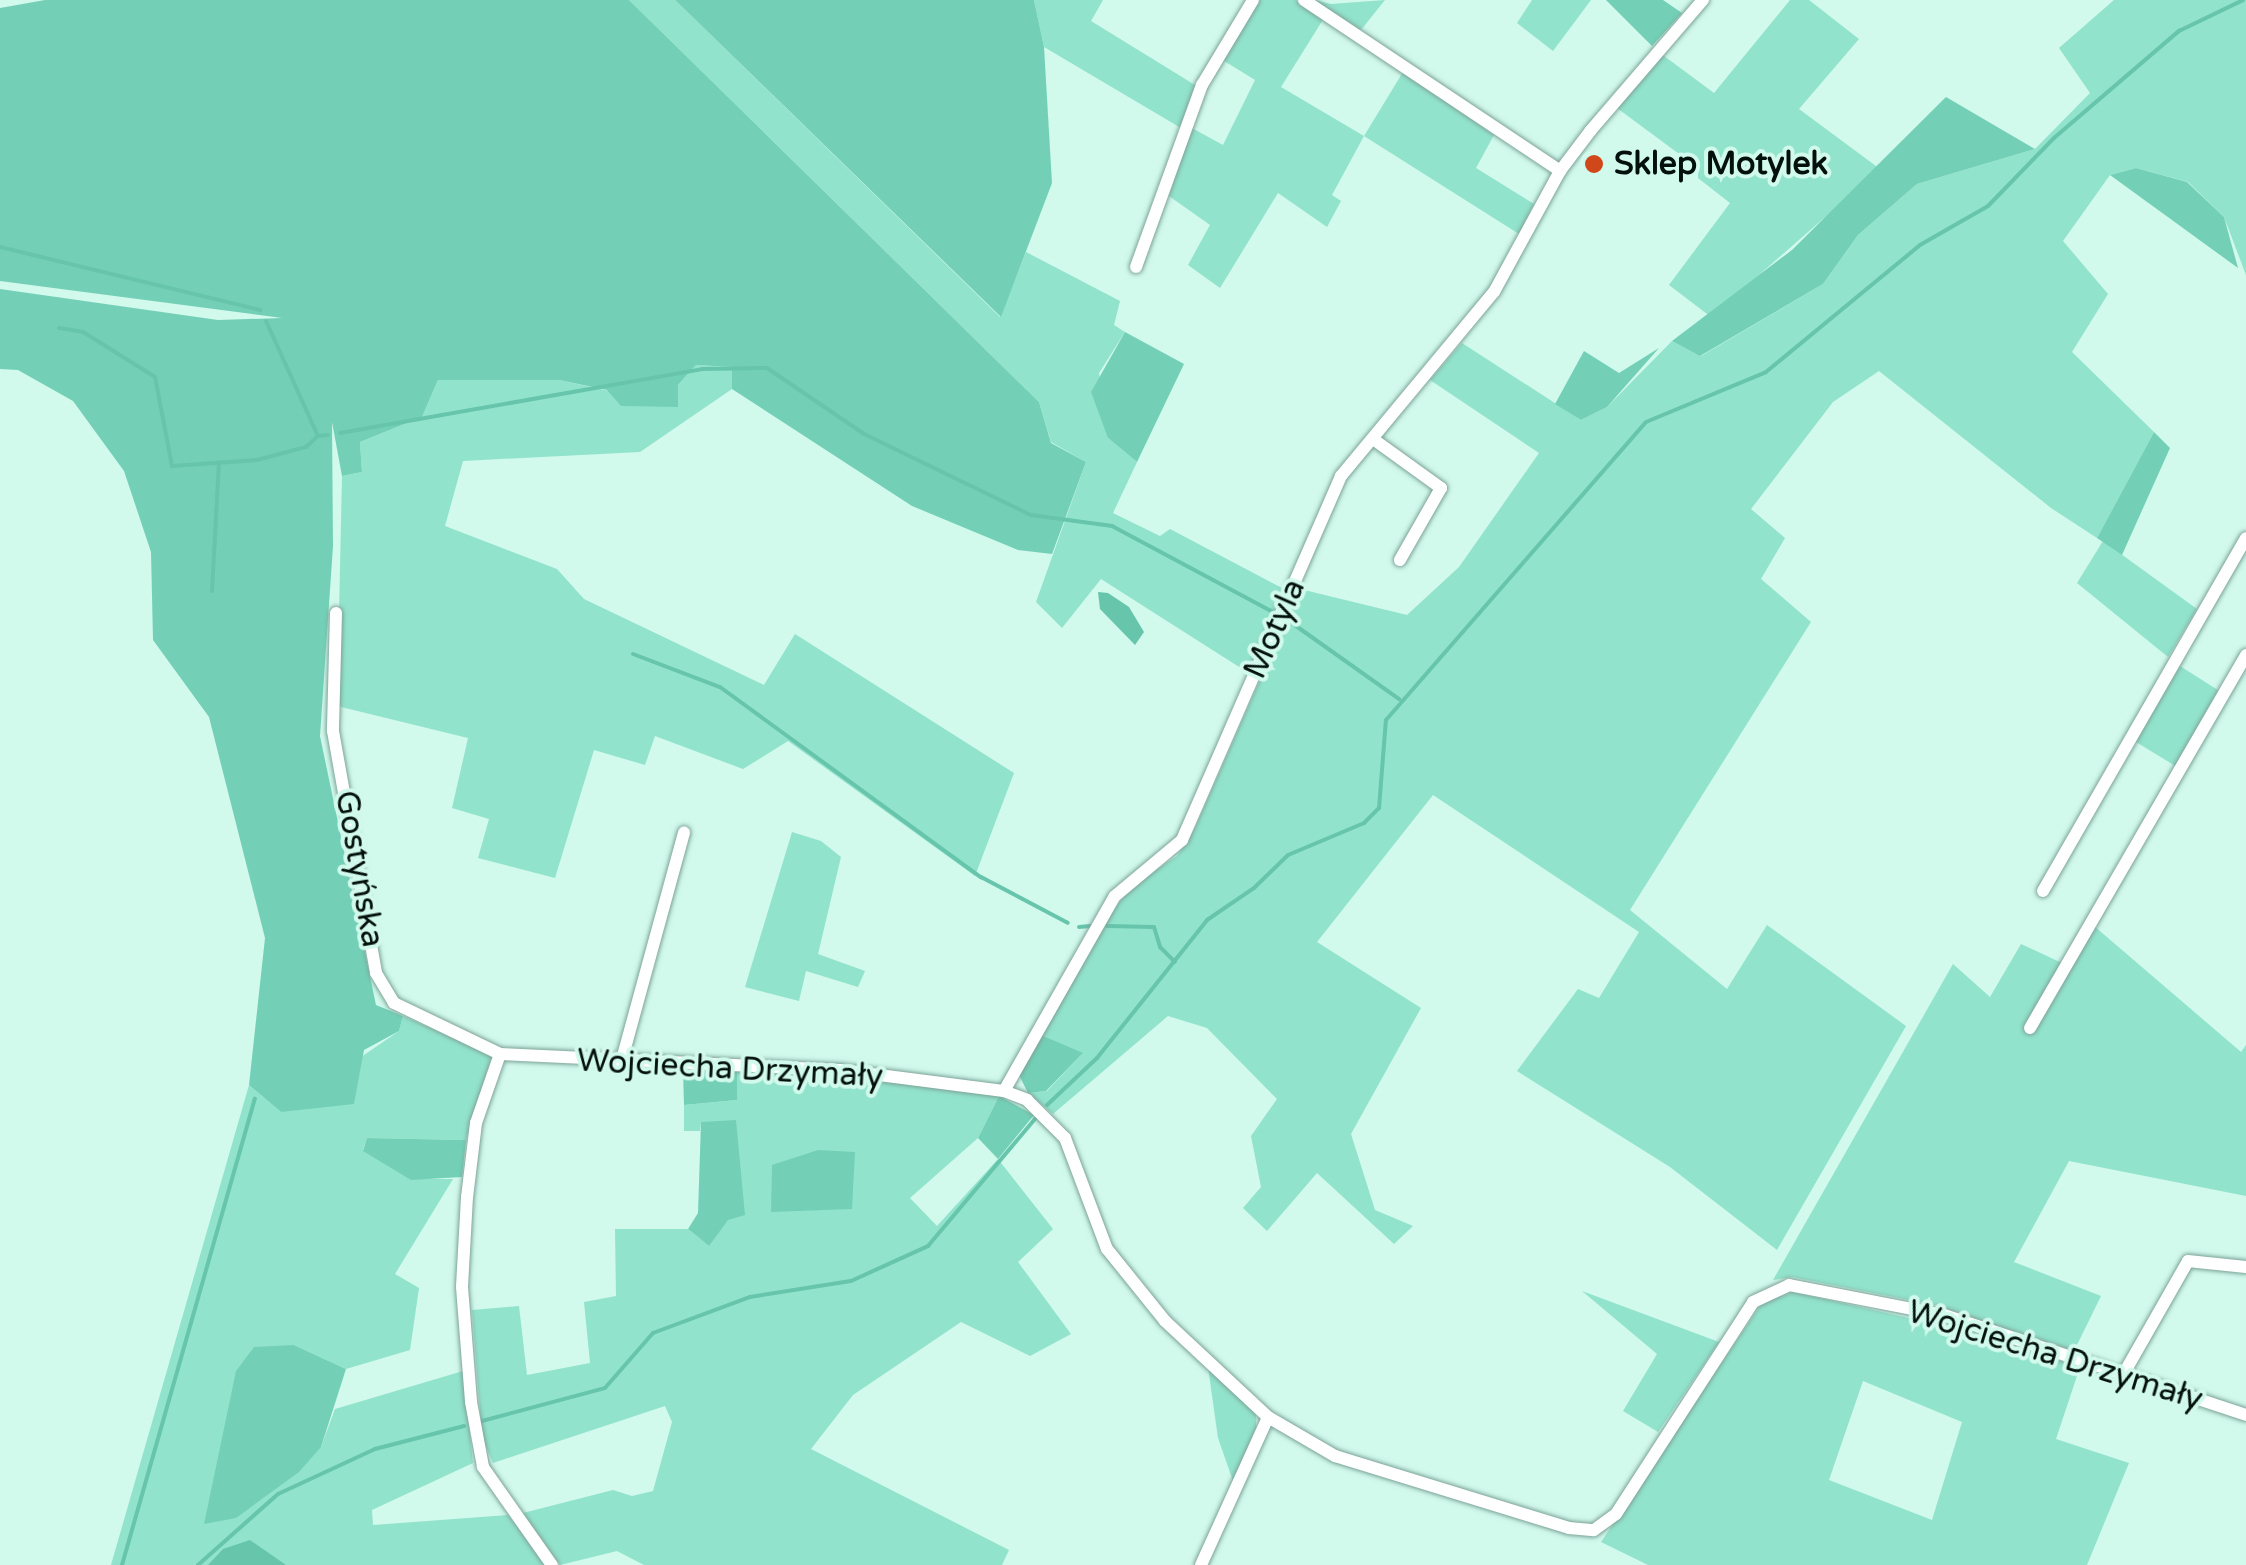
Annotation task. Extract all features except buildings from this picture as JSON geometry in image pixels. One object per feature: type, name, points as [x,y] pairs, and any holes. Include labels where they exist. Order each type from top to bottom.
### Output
[{"type":"street","points":[[1136,267],[1202,85],[1253,0]]},
{"type":"street","points":[[1304,0],[1560,171]]},
{"type":"street","name":"Motyla","points":[[1004,1091],[1115,896],[1182,840],[1341,476],[1496,289],[1560,171],[1703,0]]},
{"type":"street","points":[[1373,438],[1441,488],[1400,560]]},
{"type":"street","points":[[2043,891],[2246,538]]},
{"type":"street","name":"Gostyńska","points":[[336,613],[333,731],[382,990],[394,1004],[500,1054]]},
{"type":"street","points":[[2030,1028],[2246,655]]},
{"type":"street","points":[[622,1064],[684,832]]},
{"type":"street","points":[[500,1054],[476,1123],[466,1197],[462,1287],[471,1402],[483,1466],[552,1565]]},
{"type":"street","name":"Wojciecha Drzymały","points":[[500,1054],[622,1064],[840,1070],[1004,1091],[1027,1100],[1064,1138],[1106,1249],[1125,1275],[1268,1417],[1335,1456],[1583,1531],[1616,1514],[1714,1358],[1772,1288],[1789,1285],[1944,1314],[2246,1415]]},
{"type":"street","points":[[2124,1375],[2188,1262],[2198,1258],[2246,1268]]},
{"type":"street","points":[[1200,1565],[1268,1417]]},
{"type":"shaded area","points":[[45,0],[629,0],[1039,402],[1051,443],[1086,462],[1052,554],[1018,550],[912,506],[732,389],[732,367],[696,365],[678,385],[678,407],[621,406],[607,390],[559,380],[438,380],[422,417],[360,442],[362,472],[342,476],[332,422],[333,546],[320,736],[376,1005],[403,1016],[399,1031],[364,1050],[354,1104],[281,1112],[249,1085],[265,938],[209,717],[153,640],[151,552],[124,471],[73,401],[18,370],[0,369],[0,289],[218,320],[282,318],[0,281],[0,8]]},
{"type":"shaded area","points":[[629,0],[675,0],[1000,317],[1026,252],[1120,301],[1114,325],[1125,332],[1099,373],[1108,438],[1137,462],[1113,513],[1160,536],[1170,529],[1284,589],[1247,672],[1101,579],[1062,628],[1036,602],[1086,462],[1051,442],[1039,402]]},
{"type":"shaded area","points":[[675,0],[1034,0],[1044,47],[1052,183],[1001,317]]},
{"type":"shaded area","points":[[1034,0],[1103,0],[1091,21],[1195,85],[1181,128],[1044,47]]},
{"type":"shaded area","points":[[1259,0],[1296,0],[1324,18],[1281,87],[1364,136],[1332,195],[1341,201],[1327,227],[1278,193],[1220,288],[1188,265],[1210,225],[1169,196],[1190,127],[1223,145],[1255,80],[1221,59]]},
{"type":"shaded area","points":[[1314,0],[1331,4],[1385,0],[1361,30]]},
{"type":"shaded area","points":[[1532,0],[1591,0],[1553,51],[1517,23]]},
{"type":"shaded area","points":[[1606,0],[1663,0],[1682,13],[1652,46]]},
{"type":"shaded area","points":[[1790,0],[1809,0],[1859,39],[1799,109],[1880,169],[1711,317],[1669,285],[1730,203],[1698,178],[1698,168],[1617,108],[1660,53],[1714,93]]},
{"type":"shaded area","points":[[2114,0],[2246,0],[2246,275],[2224,217],[2188,182],[2136,168],[2110,175],[2063,241],[2108,294],[2072,352],[2154,432],[2097,538],[2051,508],[1879,371],[1833,402],[1751,509],[1785,538],[1761,579],[1811,622],[1630,910],[1727,989],[1767,925],[1906,1026],[1777,1250],[1670,1167],[1517,1071],[1578,989],[1599,998],[1639,932],[1433,795],[1317,942],[1421,1008],[1351,1134],[1375,1210],[1413,1226],[1394,1244],[1317,1173],[1267,1231],[1243,1208],[1261,1187],[1251,1136],[1277,1099],[1207,1028],[1168,1016],[1053,1114],[1028,1093],[1047,1091],[1082,1054],[1041,1035],[1114,909],[1133,885],[1177,856],[1195,828],[1300,589],[1407,615],[1459,567],[1539,453],[1430,380],[1462,343],[1581,420],[1607,407],[1672,341],[1701,356],[1823,284],[1858,235],[1917,184],[2035,149],[2090,93],[2059,48]]},
{"type":"shaded area","points":[[1403,72],[1494,135],[1476,168],[1534,204],[1519,234],[1364,136]]},
{"type":"shaded area","points":[[1946,97],[2035,149],[1917,184],[1858,235],[1823,284],[1700,356],[1672,341],[1792,250]]},
{"type":"shaded area","points":[[2136,168],[2187,182],[2224,217],[2238,268],[2110,175]]},
{"type":"shaded area","points":[[1125,332],[1184,364],[1137,462],[1108,438],[1091,392]]},
{"type":"shaded area","points":[[1659,348],[1607,407],[1581,420],[1555,404],[1584,351],[1619,373]]},
{"type":"shaded area","points":[[696,365],[732,367],[732,389],[640,452],[463,461],[445,526],[557,569],[584,599],[764,685],[795,634],[1014,773],[975,876],[788,741],[743,769],[655,736],[645,765],[594,750],[555,878],[478,858],[489,819],[452,808],[468,738],[337,706],[342,476],[362,472],[360,442],[422,417],[438,380],[559,380],[678,406],[678,385]]},
{"type":"shaded area","points":[[2154,432],[2170,448],[2122,555],[2097,538]]},
{"type":"shaded area","points":[[2103,541],[2197,609],[2168,657],[2077,583]]},
{"type":"shaded area","points":[[1098,592],[1108,593],[1129,607],[1144,632],[1135,645],[1100,609]]},
{"type":"shaded area","points":[[2180,666],[2221,692],[2177,767],[2136,742]]},
{"type":"shaded area","points":[[792,832],[821,841],[841,857],[818,954],[865,971],[858,987],[806,971],[799,1001],[745,987]]},
{"type":"shaded area","points":[[2087,920],[2241,1052],[2246,1045],[2246,1196],[2069,1161],[2014,1262],[2101,1296],[2074,1351],[1935,1305],[1792,1277],[1773,1280],[1953,964],[1990,997],[2021,944],[2062,963]]},
{"type":"shaded area","points":[[403,1016],[492,1055],[466,1140],[367,1138],[363,1150],[411,1179],[453,1179],[395,1274],[419,1288],[410,1350],[346,1369],[294,1345],[321,1447],[335,1409],[463,1371],[473,1463],[372,1510],[373,1525],[508,1515],[546,1565],[111,1565],[249,1085],[281,1112],[399,1031]]},
{"type":"shaded area","points":[[1041,1035],[1083,1053],[1046,1091],[1028,1093],[1018,1073]]},
{"type":"shaded area","points":[[683,1071],[737,1072],[737,1100],[684,1105]]},
{"type":"shaded area","points":[[737,1072],[854,1077],[999,1096],[978,1138],[910,1198],[937,1226],[998,1159],[1053,1229],[1018,1262],[1071,1334],[1030,1356],[961,1322],[853,1395],[811,1449],[1009,1550],[1002,1565],[644,1565],[617,1551],[560,1565],[523,1513],[613,1490],[632,1496],[653,1491],[672,1422],[665,1406],[493,1463],[482,1437],[472,1310],[519,1306],[527,1375],[590,1363],[584,1302],[616,1296],[615,1229],[688,1229],[709,1246],[701,1123],[700,1131],[684,1131],[684,1105],[737,1100]]},
{"type":"shaded area","points":[[999,1096],[1034,1115],[998,1159],[978,1138]]},
{"type":"shaded area","points":[[736,1120],[745,1215],[728,1220],[709,1246],[688,1229],[698,1213],[701,1122]]},
{"type":"shaded area","points":[[367,1138],[466,1140],[462,1177],[411,1180],[363,1151]]},
{"type":"shaded area","points":[[818,1150],[855,1152],[852,1209],[771,1212],[772,1165]]},
{"type":"shaded area","points":[[1582,1291],[1719,1342],[1658,1432],[1623,1411],[1657,1354]]},
{"type":"shaded area","points":[[1793,1292],[1953,1328],[2080,1367],[2056,1439],[2129,1463],[2087,1565],[1648,1565],[1601,1542],[1762,1303]],"holes":[[[1863,1381],[1962,1422],[1932,1520],[1829,1480]]]},
{"type":"shaded area","points":[[294,1345],[346,1369],[321,1447],[299,1472],[236,1518],[204,1524],[236,1371],[254,1347]]},
{"type":"shaded area","points":[[1208,1367],[1256,1411],[1256,1428],[1233,1481],[1218,1438]]},
{"type":"shaded area","points":[[250,1540],[286,1565],[208,1565],[223,1549]]},
{"type":"waterway","points":[[1047,1105],[1097,1058],[1207,920],[1254,888],[1288,855],[1364,823],[1379,808],[1386,720],[1646,422],[1766,372],[1920,245],[1988,206],[2054,138],[2179,31],[2243,0]]},
{"type":"waterway","points":[[0,247],[261,310]]},
{"type":"waterway","points":[[266,321],[318,436],[328,435]]},
{"type":"waterway","points":[[59,328],[83,332],[155,377],[172,466],[257,460],[306,447],[318,436]]},
{"type":"waterway","points":[[340,433],[702,369],[767,368],[864,434],[1031,515],[1112,526],[1273,612]]},
{"type":"waterway","points":[[212,591],[219,462]]},
{"type":"waterway","points":[[1289,621],[1399,699]]},
{"type":"waterway","points":[[633,654],[720,687],[981,877],[1068,923]]},
{"type":"waterway","points":[[1079,927],[1090,926]]},
{"type":"waterway","points":[[1107,926],[1154,927],[1160,947],[1175,962]]},
{"type":"waterway","points":[[122,1565],[255,1099]]},
{"type":"waterway","points":[[482,1421],[605,1388],[653,1333],[750,1297],[851,1281],[928,1246],[1035,1119]]},
{"type":"waterway","points":[[198,1565],[278,1494],[375,1449],[464,1426]]},
{"type":"place","name":"Sklep Motylek","points":[[1594,164]]}]
